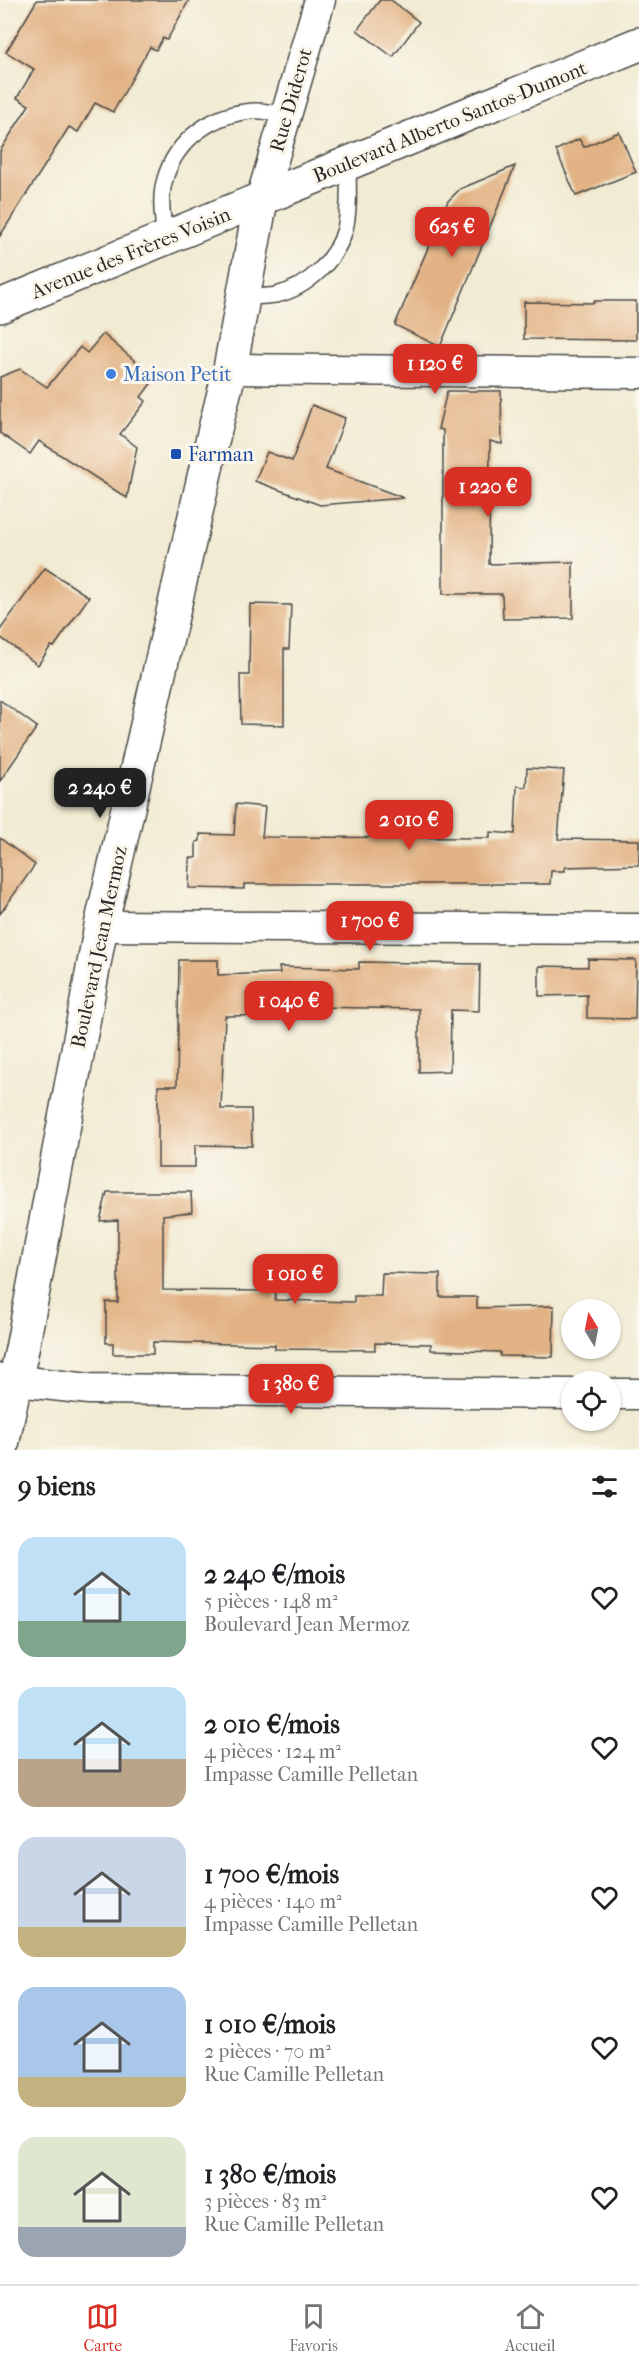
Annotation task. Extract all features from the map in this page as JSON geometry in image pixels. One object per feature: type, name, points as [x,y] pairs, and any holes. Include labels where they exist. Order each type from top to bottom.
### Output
[{"type":"street","name":"Rue Diderot","points":[[261,200],[320,0]]},
{"type":"street","name":"Boulevard Alberto Santos-Dumont","points":[[261,200],[639,44]]},
{"type":"street","name":"Avenue des Frères Voisin","points":[[0,306],[261,200]]},
{"type":"street","name":"Boulevard Jean Mermoz","points":[[2,1450],[8,1380],[101,926],[214,429],[230,369],[261,200]]},
{"type":"street","points":[[230,369],[639,373]]},
{"type":"street","points":[[101,926],[639,929]]},
{"type":"street","points":[[8,1380],[89,1389],[561,1394]]},
{"type":"street","points":[[621,1394],[639,1394]]},
{"type":"lane","points":[[165,239],[162,197],[165,178],[178,151],[199,129],[226,115],[236,113],[255,110],[285,115]]},
{"type":"lane","points":[[243,297],[276,295],[306,282],[330,260],[345,231],[348,164]]},
{"type":"building","points":[[37,0],[189,0],[167,40],[163,38],[156,50],[150,47],[113,112],[95,103],[78,132],[69,127],[0,236],[0,151],[29,105],[17,98],[34,69],[6,52]]},
{"type":"building","points":[[380,0],[391,0],[419,22],[393,57],[357,30]]},
{"type":"building","points":[[619,132],[636,172],[576,196],[556,150],[579,139],[584,147]]},
{"type":"building","points":[[515,166],[440,347],[395,325],[448,201],[460,189]]},
{"type":"building","points":[[594,301],[636,301],[636,340],[524,339],[524,302],[594,303]]},
{"type":"building","points":[[103,334],[155,378],[141,397],[146,401],[120,434],[137,447],[127,498],[39,441],[30,454],[0,433],[0,377],[20,369],[47,387],[80,347],[87,353]]},
{"type":"building","points":[[447,391],[501,391],[502,444],[490,441],[489,564],[573,562],[573,618],[503,619],[502,594],[443,594],[443,430],[438,429]]},
{"type":"building","points":[[312,405],[345,418],[326,469],[404,498],[320,505],[255,481],[267,452],[292,461]]},
{"type":"building","points":[[45,568],[89,597],[54,647],[51,646],[38,665],[0,637],[0,630]]},
{"type":"building","points":[[250,604],[291,605],[289,649],[284,649],[284,725],[241,724],[240,675],[249,675]]},
{"type":"building","points":[[0,700],[37,727],[0,781]]},
{"type":"building","points":[[527,768],[564,770],[558,839],[639,840],[639,865],[565,867],[565,871],[551,871],[550,884],[244,884],[244,889],[189,888],[190,858],[196,858],[196,842],[200,841],[200,834],[234,835],[236,804],[265,807],[262,837],[490,838],[490,832],[515,834],[517,786],[526,787]]},
{"type":"building","points":[[0,838],[35,865],[0,914]]},
{"type":"building","points":[[588,959],[636,960],[635,1019],[587,1018],[587,995],[539,996],[539,966],[588,967]]},
{"type":"building","points":[[179,960],[218,960],[218,975],[280,973],[279,967],[359,969],[359,962],[480,964],[479,1011],[451,1010],[450,1071],[419,1072],[419,1009],[317,1007],[317,1015],[225,1016],[221,1109],[251,1109],[252,1146],[195,1145],[195,1167],[158,1167],[158,1086],[177,1086]]},
{"type":"building","points":[[107,1192],[191,1192],[192,1212],[163,1215],[163,1290],[276,1291],[275,1300],[354,1302],[354,1296],[381,1296],[382,1273],[440,1274],[440,1297],[477,1297],[477,1308],[554,1306],[553,1357],[500,1356],[500,1352],[431,1350],[431,1344],[375,1343],[375,1350],[275,1349],[275,1345],[153,1342],[153,1354],[113,1354],[113,1343],[106,1343],[106,1302],[118,1302],[118,1220],[100,1221]]},
{"type":"place","name":"Maison Petit","points":[[111,374]]},
{"type":"place","name":"Farman","points":[[176,454]]}]
